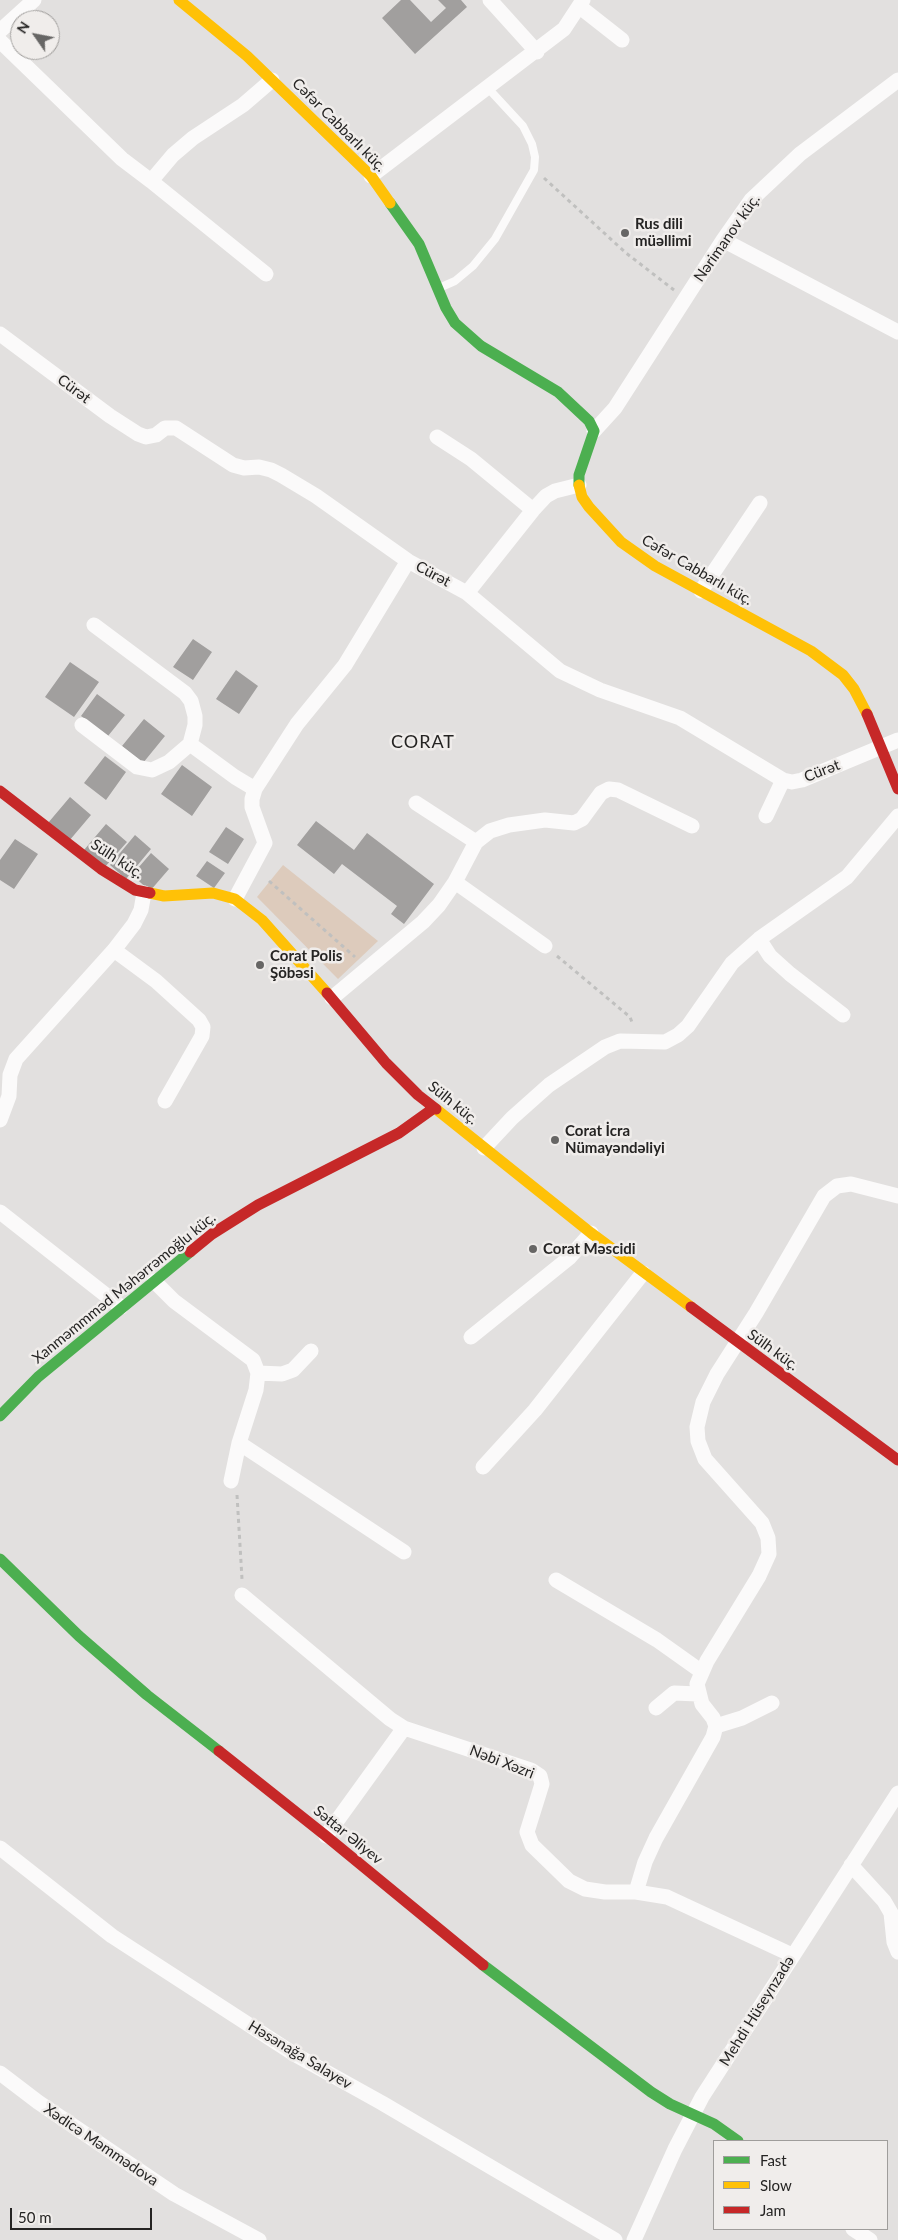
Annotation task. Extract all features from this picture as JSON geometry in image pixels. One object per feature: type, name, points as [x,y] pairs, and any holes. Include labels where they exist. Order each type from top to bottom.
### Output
[{"type":"street","points":[[0,31],[34,0]]},
{"type":"street","name":"Cəfər Cabbarlı küç.","points":[[178,0],[239,49],[371,176],[419,244],[446,308],[455,323],[469,336],[558,392],[580,411],[589,421],[594,431]]},
{"type":"street","points":[[490,0],[536,52]]},
{"type":"street","points":[[371,176],[427,135],[486,86],[536,52],[564,29],[582,3],[622,40]]},
{"type":"street","points":[[0,41],[122,158],[266,274]]},
{"type":"street","points":[[151,181],[173,155],[193,138],[243,105],[272,80]]},
{"type":"street","name":"Nərimanov küç.","points":[[594,431],[615,408],[722,240],[751,200],[776,175],[832,128],[898,80]]},
{"type":"street","points":[[722,240],[898,332]]},
{"type":"street","name":"Cürət","points":[[0,334],[138,434],[146,437],[156,435],[165,428],[176,428],[233,465],[244,468],[259,467],[271,470],[316,496],[408,561],[467,593],[560,671],[600,690],[680,718],[783,780],[802,780],[898,740]]},
{"type":"street","points":[[467,593],[546,496],[555,491],[579,485],[581,470],[594,431]]},
{"type":"street","points":[[437,437],[471,459],[533,510]]},
{"type":"street","name":"Cəfər Cabbarlı küç.","points":[[579,485],[582,497],[589,507],[621,542],[655,566],[810,651],[843,675],[864,706],[898,789]]},
{"type":"street","points":[[700,591],[760,503]]},
{"type":"street","points":[[236,899],[265,843],[252,807],[255,789],[297,724],[345,665],[408,561]]},
{"type":"street","points":[[82,725],[138,767],[152,770],[169,762],[190,744],[195,725],[191,701],[185,693],[94,626]]},
{"type":"street","points":[[190,744],[234,777],[255,789]]},
{"type":"street","points":[[766,816],[783,780]]},
{"type":"street","points":[[332,998],[423,922],[439,905],[455,882],[476,842],[490,831],[509,825],[546,820],[574,823],[582,819],[601,793],[609,789],[618,790],[692,826]]},
{"type":"street","name":"Sülh küç.","points":[[2,798],[125,885],[144,893],[164,896],[213,893],[236,899],[262,920],[332,998],[386,1063],[434,1108],[590,1234],[898,1460]]},
{"type":"street","points":[[416,803],[476,842]]},
{"type":"street","points":[[484,1148],[512,1118],[549,1085],[605,1047],[620,1041],[632,1040],[665,1042],[678,1035],[688,1026],[732,963],[758,939],[847,877],[898,816]]},
{"type":"street","points":[[455,882],[545,946]]},
{"type":"street","points":[[0,1120],[5,1112],[9,1096],[10,1075],[16,1059],[114,950],[134,924],[141,910],[144,893]]},
{"type":"street","points":[[758,939],[770,956],[790,974],[843,1015]]},
{"type":"street","points":[[114,950],[156,981],[199,1020],[203,1027],[202,1036],[165,1101]]},
{"type":"street","name":"Xanməmmməd Məhərrəmoğlu küç.","points":[[1,1411],[121,1307],[212,1234],[237,1217],[398,1133],[434,1108]]},
{"type":"street","points":[[636,1892],[645,1862],[656,1838],[713,1737],[716,1726],[698,1694],[697,1684],[702,1672],[760,1576],[769,1554],[768,1538],[762,1523],[705,1459],[698,1441],[697,1427],[703,1402],[717,1374],[824,1196],[837,1186],[851,1184],[898,1196]]},
{"type":"street","points":[[0,1212],[121,1307]]},
{"type":"street","points":[[471,1337],[569,1258],[590,1234]]},
{"type":"street","points":[[483,1467],[535,1410],[643,1273]]},
{"type":"street","points":[[154,1281],[174,1301],[253,1360],[258,1374],[256,1390],[239,1443],[231,1481]]},
{"type":"street","points":[[258,1374],[282,1374],[293,1370],[311,1351]]},
{"type":"street","points":[[239,1443],[404,1552]]},
{"type":"street","name":"Səttar Əliyev","points":[[0,1559],[79,1636],[147,1695],[326,1836],[511,1988],[651,2092],[670,2104],[714,2124],[737,2140]]},
{"type":"street","points":[[556,1580],[657,1640],[702,1672]]},
{"type":"street","name":"Nəbi Xəzri","points":[[242,1596],[390,1719],[404,1728],[531,1770],[540,1776],[542,1784],[527,1832],[532,1845],[569,1881],[586,1889],[605,1892],[636,1892],[667,1898],[792,1955]]},
{"type":"street","points":[[656,1708],[674,1693],[698,1694]]},
{"type":"street","points":[[716,1726],[742,1718],[772,1702]]},
{"type":"street","points":[[326,1836],[404,1728]]},
{"type":"street","name":"Mehdi Hüseynzadə","points":[[634,2240],[692,2114],[792,1955],[898,1793]]},
{"type":"street","name":"Həsənağa Salayev","points":[[0,1848],[112,1936],[294,2054],[382,2103],[615,2240]]},
{"type":"street","points":[[851,1865],[884,1901],[891,1913],[895,1923],[894,1942],[898,1952]]},
{"type":"street","name":"Xədicə Məmmədova","points":[[0,2073],[38,2102],[167,2190],[259,2240]]},
{"type":"street","points":[[855,2230],[870,2240]]},
{"type":"lane","points":[[438,289],[455,281],[473,266],[500,231],[534,170],[535,157],[532,144],[522,126],[486,86]]},
{"type":"path","points":[[534,170],[626,253],[685,299]]},
{"type":"path","points":[[269,881],[358,960]]},
{"type":"path","points":[[545,946],[630,1017],[634,1027],[632,1040]]},
{"type":"path","points":[[231,1481],[237,1493],[240,1513],[242,1596]]},
{"type":"shaded area","points":[[283,865],[378,941],[338,979],[257,897]]},
{"type":"building","points":[[401,0],[410,0],[431,22],[446,8],[438,0],[461,0],[467,7],[415,54],[382,18]]},
{"type":"building","points":[[193,639],[212,652],[193,680],[173,667]]},
{"type":"building","points":[[70,662],[99,682],[74,717],[45,697]]},
{"type":"building","points":[[236,670],[258,686],[239,714],[216,699]]},
{"type":"building","points":[[97,694],[125,715],[108,736],[81,716]]},
{"type":"building","points":[[144,719],[165,736],[143,763],[122,746]]},
{"type":"building","points":[[105,756],[126,772],[106,800],[84,783]]},
{"type":"building","points":[[182,765],[212,787],[192,816],[161,794]]},
{"type":"building","points":[[70,797],[91,815],[69,841],[48,823]]},
{"type":"building","points":[[316,821],[354,850],[367,833],[434,884],[404,924],[391,914],[397,906],[342,864],[334,874],[297,845]]},
{"type":"building","points":[[106,824],[127,842],[104,868],[84,850]]},
{"type":"building","points":[[226,827],[244,839],[228,864],[209,852]]},
{"type":"building","points":[[135,835],[151,849],[126,879],[110,865]]},
{"type":"building","points":[[15,839],[38,854],[14,889],[0,880],[0,860]]},
{"type":"building","points":[[151,853],[169,869],[150,891],[132,875]]},
{"type":"building","points":[[207,861],[225,873],[214,888],[196,876]]},
{"type":"traffic: fast","points":[[390,203],[419,244],[446,308],[455,323],[481,346],[558,392],[589,421],[594,431],[579,475],[579,485]]},
{"type":"traffic: fast","points":[[0,1416],[38,1377],[190,1252]]},
{"type":"traffic: fast","points":[[0,1559],[79,1636],[147,1695],[219,1751]]},
{"type":"traffic: fast","points":[[483,1965],[651,2092],[670,2104],[714,2124],[737,2140]]},
{"type":"traffic: slow","points":[[179,0],[247,56],[371,176],[390,203]]},
{"type":"traffic: slow","points":[[579,485],[582,497],[589,507],[621,542],[655,566],[811,651],[843,675],[854,689],[867,714]]},
{"type":"traffic: slow","points":[[150,893],[164,896],[213,893],[235,899],[262,920],[327,993]]},
{"type":"traffic: slow","points":[[436,1109],[591,1233],[691,1307]]},
{"type":"traffic: jam","points":[[867,714],[898,789]]},
{"type":"traffic: jam","points":[[0,791],[101,869],[135,890],[150,893]]},
{"type":"traffic: jam","points":[[327,993],[386,1063],[418,1095],[436,1109]]},
{"type":"traffic: jam","points":[[190,1252],[212,1234],[258,1205],[399,1133],[434,1108]]},
{"type":"traffic: jam","points":[[691,1307],[898,1460]]},
{"type":"traffic: jam","points":[[219,1751],[483,1965]]},
{"type":"place","name":"Rus dili müəllimi","points":[[625,233]]},
{"type":"place","name":"Corat Polis Şöbəsi","points":[[260,965]]},
{"type":"place","name":"Corat İcra Nümayəndəliyi","points":[[555,1140]]},
{"type":"place","name":"Corat Məscidi","points":[[533,1249]]},
{"type":"district","name":"CORAT","points":[[423,742]]}]
